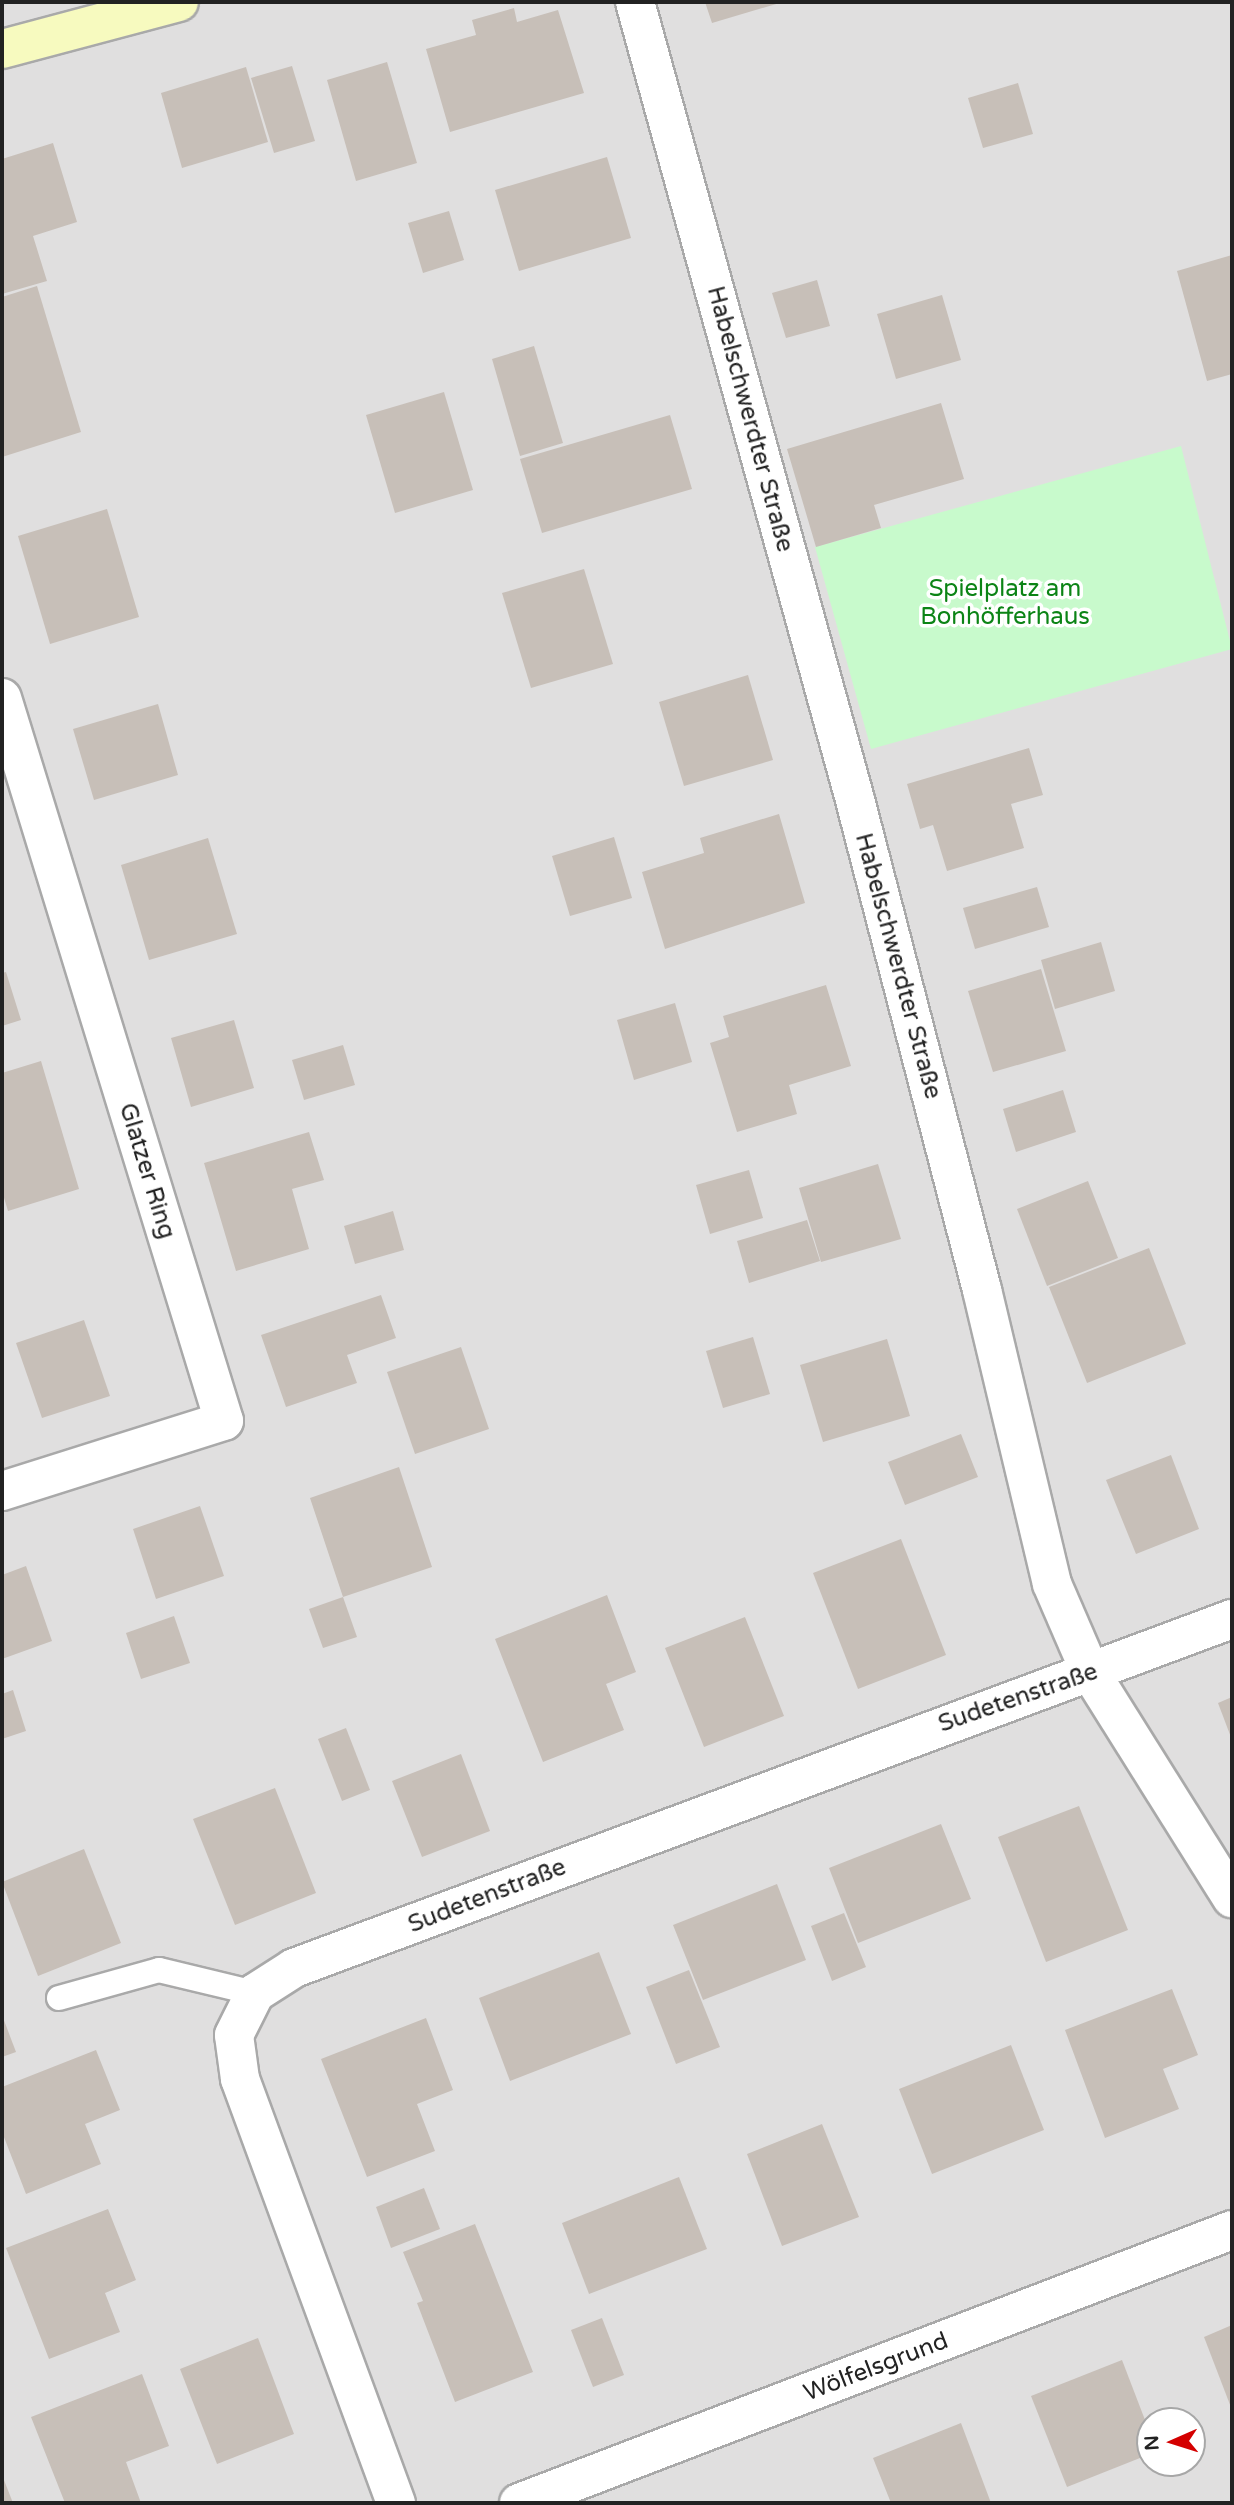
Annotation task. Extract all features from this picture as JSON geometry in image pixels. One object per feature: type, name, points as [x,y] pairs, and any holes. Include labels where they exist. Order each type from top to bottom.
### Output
[{"type":"street","points":[[2,49],[179,2]]},
{"type":"street","name":"Habelschwerdter Straße","points":[[635,2],[854,796],[982,1290],[1052,1584],[1090,1672],[1232,1898]]},
{"type":"street","name":"Glatzer Ring","points":[[2,698],[224,1421],[2,1491]]},
{"type":"street","name":"Sudetenstraße","points":[[255,1993],[294,1968],[1232,1619]]},
{"type":"street","points":[[255,1993],[234,2035],[240,2079],[396,2503]]},
{"type":"street","name":"Wölfelsgrund","points":[[519,2503],[1232,2230]]},
{"type":"lane","points":[[59,1998],[159,1970],[255,1993]]},
{"type":"shaded area","points":[[2,2],[1232,2],[1232,2503],[2,2503]]},
{"type":"green space","name":"Spielplatz am Bonhöfferhaus","points":[[1181,446],[1232,649],[871,749],[815,547]]},
{"type":"building","points":[[705,2],[783,2],[712,23]]},
{"type":"building","points":[[514,8],[517,22],[558,10],[584,93],[450,132],[426,49],[476,35],[472,20]]},
{"type":"building","points":[[387,62],[417,163],[356,181],[327,80]]},
{"type":"building","points":[[292,66],[315,141],[274,153],[251,78]]},
{"type":"building","points":[[246,67],[268,142],[182,168],[161,93]]},
{"type":"building","points":[[1018,83],[1033,134],[983,148],[968,98]]},
{"type":"building","points":[[53,143],[77,222],[33,236],[47,281],[2,294],[2,159]]},
{"type":"building","points":[[607,157],[631,238],[519,271],[495,190]]},
{"type":"building","points":[[449,211],[464,260],[423,273],[408,223]]},
{"type":"building","points":[[1232,255],[1232,374],[1207,381],[1177,271]]},
{"type":"building","points":[[817,280],[830,326],[786,338],[772,293]]},
{"type":"building","points":[[37,286],[81,432],[2,457],[2,297]]},
{"type":"building","points":[[942,295],[961,360],[896,379],[877,314]]},
{"type":"building","points":[[534,346],[563,443],[520,456],[492,359]]},
{"type":"building","points":[[444,392],[473,490],[395,513],[366,415]]},
{"type":"building","points":[[941,403],[964,479],[874,505],[881,528],[816,547],[787,449]]},
{"type":"building","points":[[670,415],[692,489],[542,533],[520,459]]},
{"type":"building","points":[[107,509],[139,617],[50,644],[18,536]]},
{"type":"building","points":[[584,569],[613,664],[531,688],[502,593]]},
{"type":"building","points":[[748,675],[773,760],[684,786],[659,702]]},
{"type":"building","points":[[158,704],[178,775],[94,800],[73,729]]},
{"type":"building","points":[[1029,748],[1043,795],[1011,804],[1024,848],[947,871],[933,825],[920,829],[907,784]]},
{"type":"building","points":[[779,814],[805,903],[665,949],[642,872],[704,853],[700,838]]},
{"type":"building","points":[[614,837],[632,898],[570,916],[552,856]]},
{"type":"building","points":[[208,838],[237,934],[149,960],[121,865]]},
{"type":"building","points":[[1037,887],[1049,927],[975,949],[963,908]]},
{"type":"building","points":[[1101,942],[1115,991],[1055,1009],[1041,960]]},
{"type":"building","points":[[1041,969],[1066,1051],[993,1072],[968,991]]},
{"type":"building","points":[[6,972],[21,1020],[2,1026],[2,973]]},
{"type":"building","points":[[826,985],[851,1066],[789,1085],[797,1114],[737,1132],[710,1043],[729,1037],[723,1016]]},
{"type":"building","points":[[675,1003],[692,1062],[634,1080],[617,1020]]},
{"type":"building","points":[[234,1020],[254,1088],[191,1107],[171,1038]]},
{"type":"building","points":[[343,1045],[355,1085],[304,1100],[292,1060]]},
{"type":"building","points":[[41,1061],[79,1189],[8,1211],[2,1191],[2,1073]]},
{"type":"building","points":[[1063,1090],[1076,1132],[1016,1152],[1003,1109]]},
{"type":"building","points":[[309,1132],[324,1180],[292,1189],[309,1249],[236,1271],[204,1163]]},
{"type":"building","points":[[878,1164],[901,1239],[821,1262],[799,1188]]},
{"type":"building","points":[[749,1170],[763,1218],[710,1234],[696,1185]]},
{"type":"building","points":[[1088,1181],[1118,1258],[1047,1286],[1017,1209]]},
{"type":"building","points":[[393,1211],[404,1250],[355,1264],[344,1226]]},
{"type":"building","points":[[807,1220],[820,1261],[749,1283],[737,1241]]},
{"type":"building","points":[[1149,1248],[1186,1344],[1087,1383],[1049,1287]]},
{"type":"building","points":[[381,1295],[396,1338],[347,1355],[357,1383],[286,1407],[261,1335]]},
{"type":"building","points":[[84,1320],[110,1396],[42,1418],[16,1343]]},
{"type":"building","points":[[753,1337],[770,1394],[723,1408],[706,1351]]},
{"type":"building","points":[[887,1339],[910,1416],[823,1442],[800,1365]]},
{"type":"building","points":[[461,1347],[489,1429],[415,1454],[387,1372]]},
{"type":"building","points":[[961,1434],[978,1477],[905,1505],[888,1462]]},
{"type":"building","points":[[1171,1455],[1199,1529],[1136,1554],[1106,1480]]},
{"type":"building","points":[[399,1467],[432,1567],[343,1597],[310,1498]]},
{"type":"building","points":[[200,1506],[224,1576],[156,1599],[133,1529]]},
{"type":"building","points":[[901,1539],[946,1655],[858,1689],[813,1573]]},
{"type":"building","points":[[26,1566],[52,1641],[2,1659],[2,1575]]},
{"type":"building","points":[[607,1595],[636,1672],[606,1684],[624,1730],[543,1762],[495,1639]]},
{"type":"building","points":[[343,1597],[357,1637],[323,1648],[309,1609]]},
{"type":"building","points":[[174,1616],[190,1663],[141,1679],[126,1633]]},
{"type":"building","points":[[745,1617],[784,1716],[704,1747],[665,1648]]},
{"type":"building","points":[[13,1690],[26,1731],[2,1739],[2,1694]]},
{"type":"building","points":[[1232,1697],[1232,1740],[1218,1703]]},
{"type":"building","points":[[346,1728],[370,1790],[342,1801],[318,1739]]},
{"type":"building","points":[[461,1754],[490,1831],[422,1857],[392,1781]]},
{"type":"building","points":[[275,1788],[316,1893],[235,1925],[193,1819]]},
{"type":"building","points":[[1079,1806],[1128,1930],[1046,1962],[998,1837]]},
{"type":"building","points":[[941,1824],[971,1899],[858,1943],[829,1868]]},
{"type":"building","points":[[84,1849],[121,1943],[38,1976],[2,1882]]},
{"type":"building","points":[[777,1884],[806,1960],[703,2000],[673,1925]]},
{"type":"building","points":[[844,1913],[866,1967],[832,1981],[811,1926]]},
{"type":"building","points":[[599,1952],[631,2034],[510,2081],[479,1998]]},
{"type":"building","points":[[689,1970],[720,2047],[676,2064],[646,1987]]},
{"type":"building","points":[[1172,1989],[1198,2055],[1163,2069],[1179,2109],[1105,2138],[1065,2030]]},
{"type":"building","points":[[2,2015],[16,2052],[2,2057]]},
{"type":"building","points":[[426,2018],[453,2090],[417,2104],[435,2151],[367,2177],[321,2059]]},
{"type":"building","points":[[1011,2045],[1044,2130],[932,2174],[899,2089]]},
{"type":"building","points":[[96,2050],[120,2110],[85,2124],[101,2164],[26,2194],[2,2132],[2,2087]]},
{"type":"building","points":[[822,2124],[859,2217],[782,2246],[747,2154]]},
{"type":"building","points":[[679,2177],[707,2249],[589,2294],[562,2223]]},
{"type":"building","points":[[424,2188],[440,2229],[391,2248],[376,2207]]},
{"type":"building","points":[[108,2209],[136,2280],[105,2293],[120,2332],[49,2359],[6,2248]]},
{"type":"building","points":[[475,2224],[533,2372],[455,2402],[417,2303],[423,2301],[403,2252]]},
{"type":"building","points":[[602,2318],[624,2375],[593,2387],[571,2330]]},
{"type":"building","points":[[1232,2325],[1232,2410],[1204,2337]]},
{"type":"building","points":[[258,2338],[294,2434],[217,2464],[180,2369]]},
{"type":"building","points":[[1122,2360],[1140,2407],[1136,2407],[1136,2460],[1067,2487],[1031,2396]]},
{"type":"building","points":[[142,2374],[169,2446],[126,2462],[141,2503],[65,2503],[31,2417]]},
{"type":"building","points":[[961,2423],[991,2503],[891,2503],[873,2458]]},
{"type":"building","points":[[2,2475],[13,2503],[2,2503]]}]
